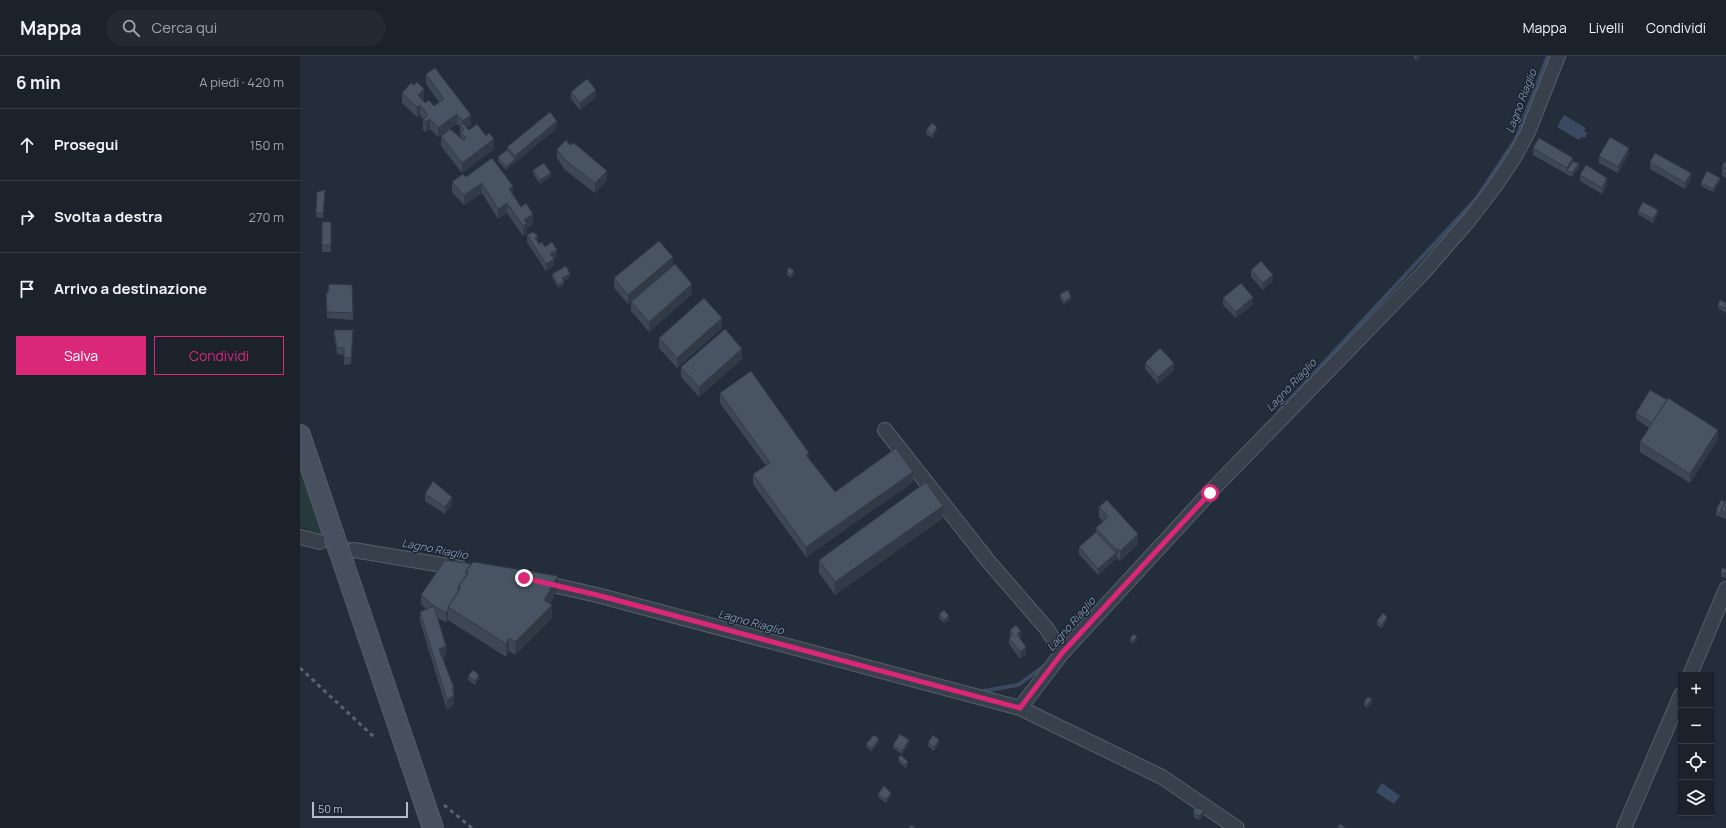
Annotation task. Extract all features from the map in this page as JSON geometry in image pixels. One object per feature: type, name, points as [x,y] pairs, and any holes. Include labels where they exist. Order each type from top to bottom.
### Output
[{"type":"main road","points":[[300,435],[327,539],[348,556],[433,828]]},
{"type":"street","points":[[1020,708],[1062,653],[1210,493],[1422,274],[1469,220],[1495,186],[1515,156],[1528,132],[1558,56]]},
{"type":"street","points":[[885,430],[989,562],[1047,629],[1062,653]]},
{"type":"street","points":[[300,537],[327,539]]},
{"type":"street","points":[[348,556],[470,569]]},
{"type":"street","points":[[524,578],[597,595],[1020,708],[1162,777],[1237,828]]},
{"type":"street","points":[[1691,672],[1726,589]]},
{"type":"street","points":[[1624,828],[1678,702]]},
{"type":"green space","points":[[300,460],[322,536],[300,526]]},
{"type":"water","points":[[1564,115],[1586,128],[1584,131],[1587,133],[1585,138],[1582,137],[1579,140],[1557,127]]},
{"type":"water","points":[[1382,783],[1400,796],[1394,804],[1376,792]]},
{"type":"building","points":[[435,68],[471,115],[463,121],[457,114],[438,128],[430,119],[426,122],[423,120],[428,115],[420,105],[417,107],[402,93],[411,83],[414,85],[417,82],[424,89],[418,95],[425,103],[429,100],[434,106],[444,99],[426,74]]},
{"type":"building","points":[[587,79],[596,90],[580,103],[571,92]]},
{"type":"building","points":[[550,112],[557,121],[515,156],[507,147]]},
{"type":"building","points":[[462,123],[469,130],[477,124],[486,136],[489,133],[494,139],[462,163],[441,136],[450,129],[463,140],[466,138],[461,132],[464,130],[460,125]]},
{"type":"building","points":[[932,123],[937,127],[932,135],[926,130]]},
{"type":"building","points":[[1610,137],[1629,148],[1618,167],[1599,156]]},
{"type":"building","points":[[1539,138],[1573,158],[1567,168],[1533,148]]},
{"type":"building","points":[[566,140],[570,145],[574,143],[607,171],[595,183],[565,160],[557,149]]},
{"type":"building","points":[[507,150],[515,159],[506,167],[498,157]]},
{"type":"building","points":[[1655,153],[1691,173],[1685,183],[1650,162]]},
{"type":"building","points":[[492,158],[513,186],[509,189],[521,207],[526,203],[533,214],[524,220],[527,224],[523,226],[507,203],[498,209],[482,183],[464,195],[452,182],[463,174],[466,177]]},
{"type":"building","points":[[1573,161],[1579,164],[1572,173],[1567,171]]},
{"type":"building","points":[[1725,161],[1726,175],[1722,172],[1725,168],[1722,166]]},
{"type":"building","points":[[544,163],[551,173],[540,180],[533,170]]},
{"type":"building","points":[[1586,165],[1607,178],[1602,188],[1580,175]]},
{"type":"building","points":[[1707,171],[1720,178],[1713,189],[1701,183]]},
{"type":"building","points":[[325,190],[323,214],[316,213],[317,192]]},
{"type":"building","points":[[1643,202],[1658,210],[1653,219],[1638,211]]},
{"type":"building","points":[[322,222],[331,222],[331,245],[322,245]]},
{"type":"building","points":[[533,232],[538,236],[535,238],[539,244],[542,242],[545,247],[552,242],[557,250],[550,254],[554,259],[546,264],[527,235]]},
{"type":"building","points":[[659,241],[673,257],[628,295],[614,278]]},
{"type":"building","points":[[1261,261],[1273,275],[1263,283],[1251,270]]},
{"type":"building","points":[[675,264],[692,284],[649,322],[631,302]]},
{"type":"building","points":[[566,266],[570,274],[562,278],[564,282],[558,285],[552,274]]},
{"type":"building","points":[[789,267],[794,271],[791,275],[787,271]]},
{"type":"building","points":[[1241,283],[1253,297],[1236,312],[1223,298]]},
{"type":"building","points":[[329,284],[352,285],[353,313],[327,312],[326,293],[328,293]]},
{"type":"building","points":[[1068,290],[1071,297],[1064,302],[1060,294]]},
{"type":"building","points":[[704,298],[722,318],[677,358],[659,338]]},
{"type":"building","points":[[1720,300],[1726,303],[1726,309],[1718,305]]},
{"type":"building","points":[[725,329],[742,349],[699,387],[681,367]]},
{"type":"building","points":[[334,330],[353,330],[351,358],[344,358],[344,348],[337,348]]},
{"type":"building","points":[[1160,348],[1174,363],[1158,377],[1145,363]]},
{"type":"building","points":[[751,371],[809,453],[806,455],[835,492],[896,448],[913,472],[806,547],[753,474],[770,463],[720,393]]},
{"type":"building","points":[[1650,390],[1667,400],[1652,423],[1636,413]]},
{"type":"building","points":[[1668,398],[1718,430],[1690,474],[1640,442]]},
{"type":"building","points":[[433,481],[452,497],[445,507],[425,494]]},
{"type":"building","points":[[926,482],[943,506],[835,582],[819,560]]},
{"type":"building","points":[[1726,499],[1726,513],[1721,510]]},
{"type":"building","points":[[1107,500],[1138,534],[1120,551],[1117,548],[1116,550],[1096,528],[1108,517],[1099,507]]},
{"type":"building","points":[[1721,500],[1725,502],[1721,510],[1721,514],[1716,511]]},
{"type":"building","points":[[1096,532],[1116,553],[1098,569],[1079,547]]},
{"type":"building","points":[[445,560],[471,564],[466,571],[467,574],[458,587],[459,590],[448,607],[446,613],[434,606],[421,595]]},
{"type":"building","points":[[473,562],[558,576],[544,600],[552,605],[515,642],[509,638],[506,644],[448,607],[461,587],[458,587],[469,572],[466,571]]},
{"type":"building","points":[[1722,568],[1726,569],[1726,574],[1721,573]]},
{"type":"building","points":[[434,606],[446,646],[439,649],[454,688],[452,688],[454,695],[447,700],[420,612]]},
{"type":"building","points":[[944,610],[949,616],[944,620],[939,614]]},
{"type":"building","points":[[1383,613],[1387,617],[1382,625],[1377,621]]},
{"type":"building","points":[[1016,625],[1021,631],[1017,634],[1026,647],[1020,652],[1009,638],[1013,634],[1010,630]]},
{"type":"building","points":[[1134,634],[1137,637],[1133,641],[1130,638]]},
{"type":"building","points":[[473,670],[479,675],[475,681],[468,676]]},
{"type":"building","points":[[1368,697],[1372,699],[1367,705],[1364,702]]},
{"type":"building","points":[[900,734],[909,740],[902,751],[893,745]]},
{"type":"building","points":[[874,735],[879,739],[872,748],[866,744]]},
{"type":"building","points":[[933,735],[939,740],[934,747],[928,743]]},
{"type":"building","points":[[901,755],[908,762],[905,765],[898,758]]},
{"type":"building","points":[[884,786],[891,793],[886,800],[878,794]]},
{"type":"building","points":[[1196,807],[1197,809],[1199,808],[1204,811],[1199,816],[1194,814],[1195,812],[1193,810]]},
{"type":"building","points":[[1340,824],[1346,828],[1337,828]]},
{"type":"building","points":[[911,825],[916,828],[909,828]]},
{"type":"waterway","name":"Lagno Riaglio","points":[[1279,411],[1476,199],[1516,139],[1548,56]]},
{"type":"waterway","name":"Lagno Riaglio","points":[[341,542],[356,545]]},
{"type":"waterway","name":"Lagno Riaglio","points":[[977,692],[1018,685],[1047,664]]},
{"type":"railway","points":[[300,668],[374,737]]},
{"type":"railway","points":[[444,805],[472,828]]},
{"type":"route","points":[[524,578],[597,595],[1020,708],[1062,653],[1210,493]]}]
